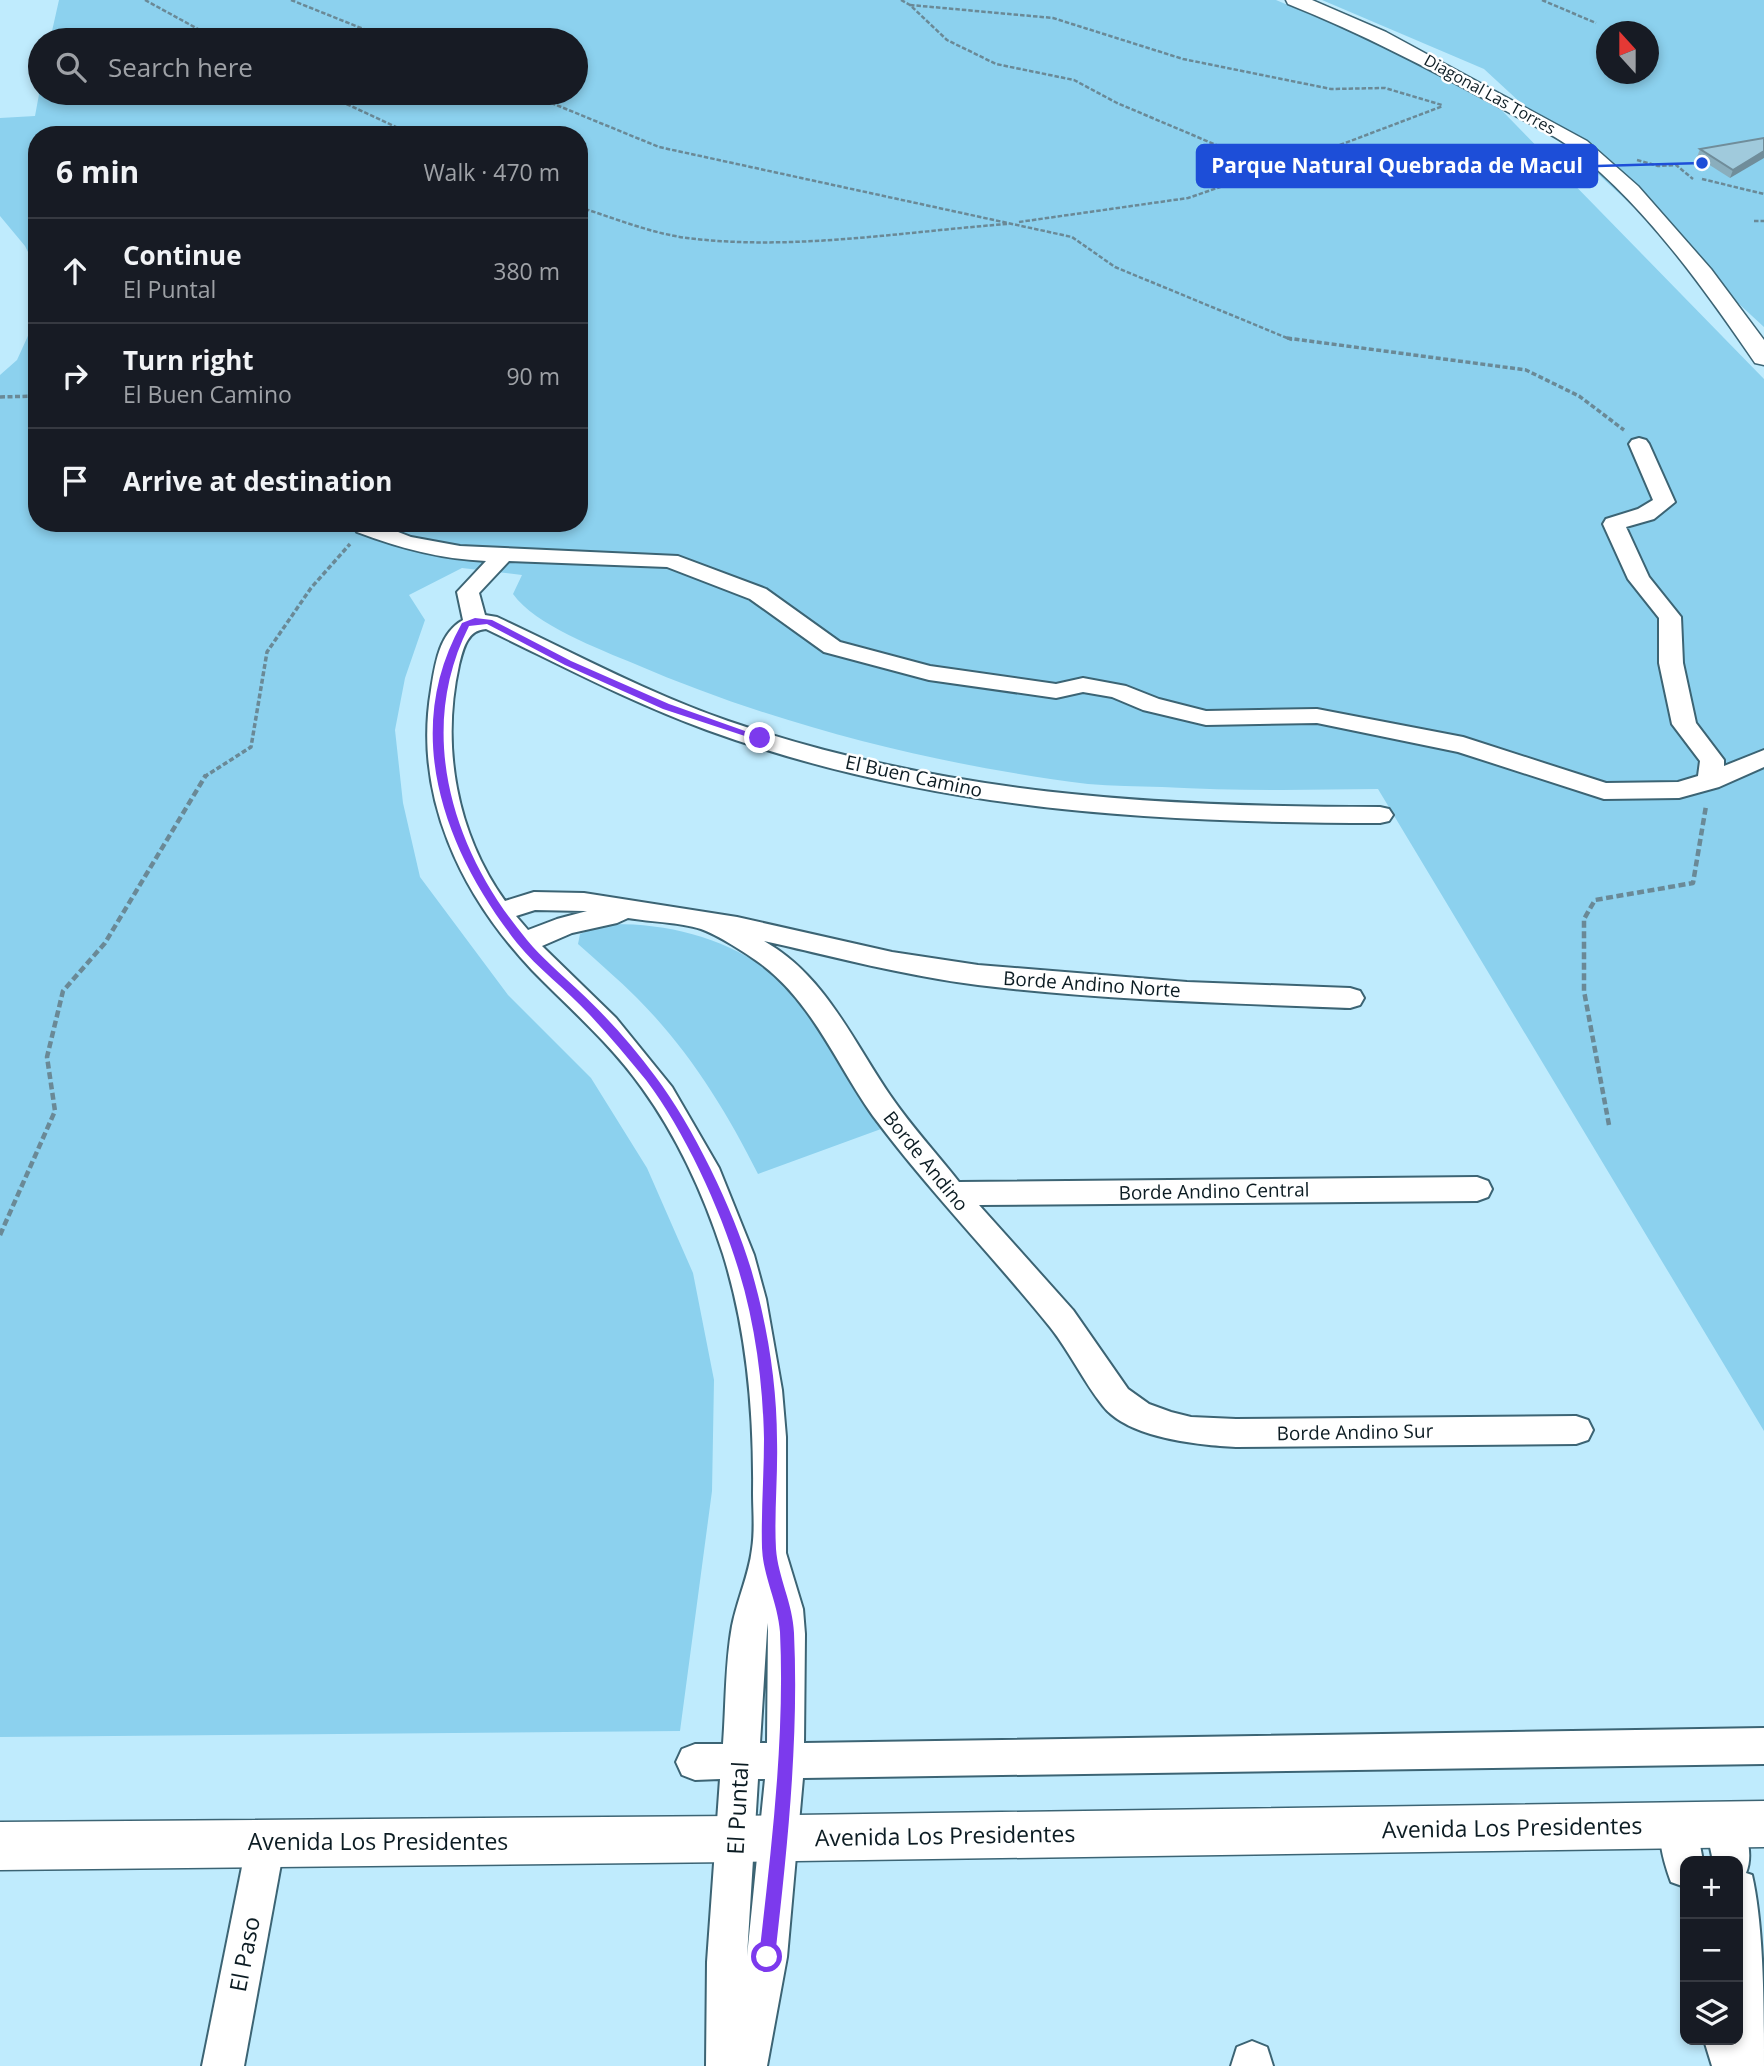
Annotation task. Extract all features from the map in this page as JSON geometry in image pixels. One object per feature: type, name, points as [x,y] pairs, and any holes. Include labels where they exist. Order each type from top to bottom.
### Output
[{"type":"street","name":"Diagonal Las Torres","points":[[1295,0],[1411,51],[1577,143],[1625,186],[1662,228],[1735,315],[1764,358]]},
{"type":"street","points":[[1639,444],[1664,502],[1646,513],[1614,524],[1639,579],[1670,617],[1671,663],[1684,724],[1712,760],[1710,781]]},
{"type":"street","points":[[378,532],[406,543],[460,553],[670,561],[758,594],[832,647],[929,673],[1056,691],[1083,685],[1118,691],[1151,705],[1206,718],[1317,716],[1463,746],[1604,791],[1679,790],[1710,781],[1764,758]]},
{"type":"street","points":[[475,621],[468,592],[503,555]]},
{"type":"street","name":"El Buen Camino","points":[[475,621],[489,622],[590,673],[692,716],[799,750],[885,772],[1010,795],[1105,807],[1283,816],[1380,815]]},
{"type":"street","name":"El Puntal","points":[[475,621],[460,632],[447,667],[438,715],[437,753],[444,796],[458,838],[476,876],[523,943],[601,1020],[652,1079],[695,1151],[731,1229],[753,1302],[766,1382],[771,1437],[769,1552],[749,1631],[739,1761],[758,1838],[767,1957],[746,2066]]},
{"type":"street","points":[[499,912],[526,903],[550,901],[618,905],[649,913]]},
{"type":"street","points":[[523,943],[556,928],[588,919],[649,913]]},
{"type":"street","name":"Borde Andino Norte","points":[[649,913],[707,921],[978,975],[1187,992],[1350,998]]},
{"type":"street","name":"Borde Andino","points":[[707,921],[752,945],[799,980],[822,1009],[883,1106],[951,1194],[1062,1319],[1107,1388],[1137,1414]]},
{"type":"street","points":[[799,980],[801,969],[810,958],[836,948]]},
{"type":"street","name":"Borde Andino Central","points":[[951,1194],[1476,1189]]},
{"type":"street","name":"Borde Andino Sur","points":[[1137,1414],[1191,1431],[1236,1433],[1576,1430]]},
{"type":"street","name":"El Puntal","points":[[727,2066],[726,2009],[758,1838],[785,1762],[787,1634],[783,1599],[769,1552]]},
{"type":"street","points":[[695,1762],[1764,1746]]},
{"type":"street","name":"Avenida Los Presidentes","points":[[0,1846],[758,1838],[1681,1846],[1740,1836]]},
{"type":"street","name":"El Paso","points":[[223,2066],[266,1842]]},
{"type":"street","points":[[1743,1919],[1757,2013],[1758,2066]]},
{"type":"street","points":[[1726,2045],[1733,2066]]},
{"type":"path","points":[[145,0],[196,28]]},
{"type":"path","points":[[291,0],[361,28]]},
{"type":"path","points":[[901,0],[910,5],[947,40],[996,64],[1074,80],[1117,103],[1274,169]]},
{"type":"path","points":[[1542,0],[1596,23]]},
{"type":"path","points":[[588,210],[684,238],[746,243],[1014,223],[1188,198],[1443,106],[1385,88],[1331,89],[1183,59],[1053,18],[910,5]]},
{"type":"path","points":[[349,105],[394,126]]},
{"type":"path","points":[[556,105],[659,147],[1072,237],[1115,267],[1295,341],[1526,370],[1579,396],[1639,444]]},
{"type":"path","points":[[1637,160],[1658,166],[1676,165],[1693,179]]},
{"type":"path","points":[[1702,179],[1764,194]]},
{"type":"path","points":[[1754,222],[1764,221]]},
{"type":"path","points":[[0,397],[28,396]]},
{"type":"path","points":[[0,1235],[55,1111],[47,1057],[63,992],[105,943],[205,776],[251,747],[267,652],[311,588],[361,532]]},
{"type":"path","points":[[1609,1125],[1584,991],[1584,919],[1595,900],[1693,883],[1710,781]]},
{"type":"shaded area","points":[[59,0],[1276,0],[1477,85],[1764,379],[1764,1431],[1378,789],[1243,790],[1088,784],[915,754],[800,724],[744,706],[635,664],[569,635],[536,616],[513,594],[522,575],[462,568],[409,595],[425,620],[405,678],[395,730],[403,803],[420,877],[508,995],[591,1078],[647,1168],[693,1273],[714,1380],[712,1491],[680,1731],[0,1737],[0,375],[17,360],[28,336],[28,532],[588,532],[588,126],[28,126],[28,252],[0,216],[0,118],[35,116],[37,105],[588,105],[588,28],[53,28]]},
{"type":"shaded area","points":[[1322,0],[1764,0],[1764,327],[1484,69]]},
{"type":"shaded area","points":[[608,924],[658,927],[706,938],[729,947],[771,973],[803,1005],[881,1129],[758,1174],[705,1081],[673,1038],[637,998],[578,944],[580,934],[590,930],[590,926]]},
{"type":"building","points":[[1764,138],[1764,151],[1733,170],[1700,149]]},
{"type":"place","name":"Parque Natural Quebrada de Macul","points":[[1702,163]]},
{"type":"route","points":[[760,738],[633,693],[568,663],[503,628],[489,622],[475,621],[460,632],[447,667],[438,715],[437,753],[444,796],[458,838],[476,876],[523,943],[595,1013],[652,1079],[680,1123],[709,1179],[736,1240],[744,1268],[760,1338],[768,1402],[771,1437],[769,1552],[779,1581],[787,1634],[785,1762],[767,1957]]}]
